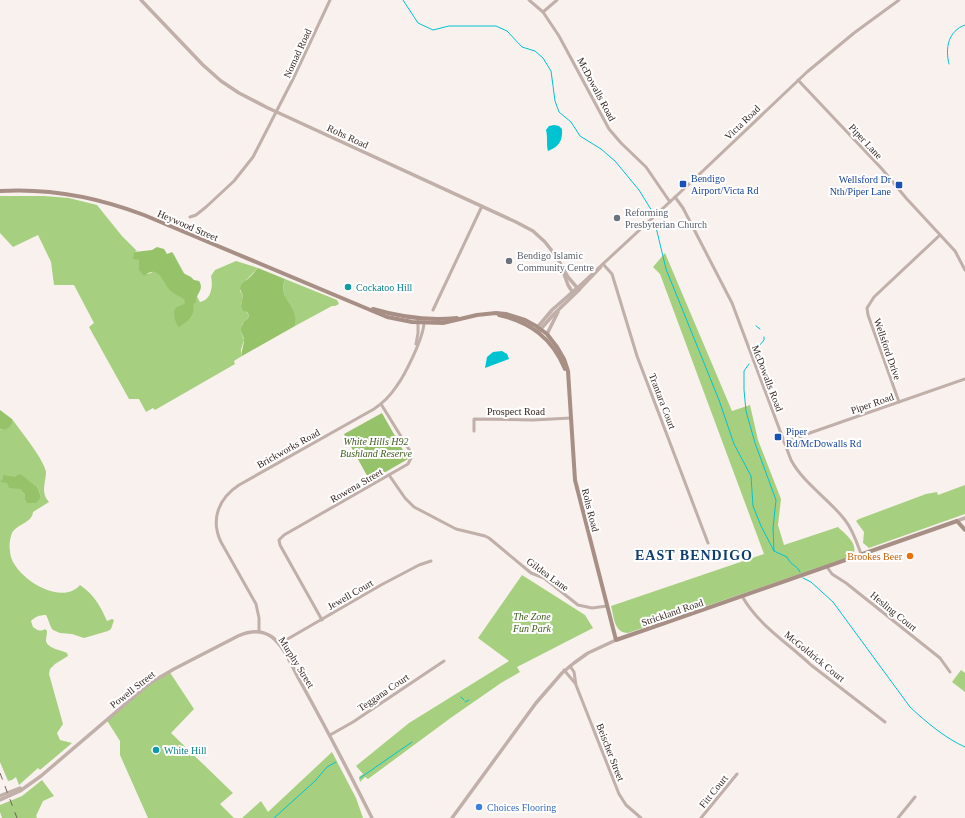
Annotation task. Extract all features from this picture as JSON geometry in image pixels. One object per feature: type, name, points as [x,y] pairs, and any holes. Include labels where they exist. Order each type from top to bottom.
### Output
[{"type":"main road","name":"Heywood Street","points":[[0,191],[60,193],[89,198],[115,205],[156,220],[361,306],[394,315],[424,321],[501,313],[525,320],[538,330]]},
{"type":"main road","name":"Rohs Road","points":[[538,330],[546,334],[557,347],[564,359],[569,381],[575,480],[616,640]]},
{"type":"main road","name":"Rohs Road","points":[[538,330],[558,354],[569,381]]},
{"type":"main road","name":"Strickland Road","points":[[616,640],[957,521]]},
{"type":"main road","points":[[957,521],[965,530]]},
{"type":"street","name":"Rohs Road","points":[[141,0],[203,65],[221,81],[240,93],[277,112],[522,225],[538,235],[553,251],[568,277],[578,289]]},
{"type":"street","name":"Nomad Road","points":[[277,112],[330,0]]},
{"type":"street","name":"McDowalls Road","points":[[529,0],[543,12],[559,36],[609,129],[646,167],[670,202]]},
{"type":"street","points":[[543,12],[557,0]]},
{"type":"street","name":"Victa Road","points":[[573,293],[798,80],[854,33],[899,0]]},
{"type":"street","name":"Piper Lane","points":[[798,80],[882,170],[958,255],[965,270]]},
{"type":"street","name":"Heywood Street","points":[[190,217],[196,215],[206,207],[241,173],[257,151],[277,112]]},
{"type":"street","name":"McDowalls Road","points":[[675,197],[683,208],[728,293],[789,456],[796,469],[846,521],[861,554]]},
{"type":"street","points":[[433,310],[482,206]]},
{"type":"street","name":"Wellsford Drive","points":[[899,402],[868,315],[867,308],[874,297],[940,235]]},
{"type":"street","name":"Trantara Court","points":[[603,264],[612,274],[637,356],[708,543]]},
{"type":"street","name":"Rohs Road","points":[[561,265],[573,293]]},
{"type":"street","points":[[538,330],[573,293]]},
{"type":"street","points":[[538,330],[552,310],[573,293]]},
{"type":"street","points":[[546,334],[563,305]]},
{"type":"street","points":[[413,354],[418,338],[418,321]]},
{"type":"street","points":[[381,404],[398,385],[420,339],[424,321]]},
{"type":"street","name":"Piper Road","points":[[784,442],[965,379]]},
{"type":"street","name":"Rowena Street","points":[[322,620],[280,545],[279,540],[284,535],[408,464],[411,454],[408,447],[381,404]]},
{"type":"street","name":"Brickworks Road","points":[[259,632],[260,622],[258,610],[216,531],[216,518],[222,500],[232,490],[381,404]]},
{"type":"street","name":"Prospect Road","points":[[474,431],[474,419],[533,420],[571,418]]},
{"type":"street","name":"Gildea Lane","points":[[389,475],[405,498],[414,507],[456,529],[489,538],[531,573],[544,578],[578,604],[592,608],[607,606]]},
{"type":"street","name":"Strickland Road","points":[[957,521],[965,518]]},
{"type":"street","name":"Jewell Court","points":[[279,644],[381,585],[431,560]]},
{"type":"street","name":"Hesling Court","points":[[827,566],[832,574],[846,583],[940,658],[950,672]]},
{"type":"street","name":"McGoldrick Court","points":[[742,596],[749,608],[759,620],[802,655],[811,665],[884,722]]},
{"type":"street","name":"Powell Street","points":[[0,800],[17,792],[41,776],[150,683],[178,666],[238,636],[251,632],[259,632]]},
{"type":"street","name":"Murphy Street","points":[[259,632],[270,636],[279,644],[330,735],[372,818]]},
{"type":"street","name":"Strickland Road","points":[[452,818],[536,703],[564,670],[588,653],[616,640]]},
{"type":"street","name":"Teggana Court","points":[[330,735],[353,722],[444,661]]},
{"type":"street","name":"Beischer Street","points":[[570,666],[574,672],[576,685],[619,794],[626,805],[641,818]]},
{"type":"street","name":"Beischer Street","points":[[564,670],[576,685]]},
{"type":"street","name":"Fitt Court","points":[[701,818],[737,774]]},
{"type":"street","name":"Powell Street","points":[[0,796],[30,784]]},
{"type":"street","points":[[898,818],[915,797]]},
{"type":"green space","points":[[0,196],[44,196],[69,198],[97,205],[122,236],[137,251],[134,252],[147,274],[151,273],[173,253],[200,302],[204,301],[211,292],[211,276],[215,270],[236,261],[258,268],[246,280],[240,291],[243,295],[241,306],[249,315],[246,322],[242,324],[241,332],[244,340],[241,350],[242,356],[234,361],[235,364],[155,410],[153,408],[146,412],[139,399],[129,399],[89,327],[94,323],[74,285],[54,285],[51,262],[38,235],[13,247],[0,233]]},
{"type":"green space","points":[[157,247],[164,249],[167,254],[172,252],[183,273],[194,280],[199,281],[201,284],[196,303],[194,303],[192,315],[179,327],[175,320],[174,311],[177,307],[185,303],[184,299],[170,290],[156,272],[149,273],[144,276],[139,270],[139,260],[133,259],[134,252],[152,250]]},
{"type":"green space","points":[[665,253],[732,411],[750,405],[758,440],[781,499],[778,525],[784,545],[838,527],[850,538],[854,545],[854,553],[843,559],[628,633],[620,630],[615,624],[611,606],[764,554],[660,274],[653,267]]},
{"type":"green space","points":[[258,268],[285,279],[283,286],[284,292],[294,312],[295,326],[242,356],[244,340],[241,328],[249,315],[247,312],[243,311],[241,306],[243,295],[240,289],[242,284]]},
{"type":"green space","points":[[285,279],[337,300],[339,304],[332,306],[295,326],[294,313],[285,297],[283,286]]},
{"type":"green space","points":[[0,410],[12,419],[12,424],[8,428],[2,430],[0,429]]},
{"type":"green space","name":"White Hills H92 Bushland Reserve","points":[[382,413],[408,459],[370,481],[344,434]]},
{"type":"green space","points":[[12,419],[45,467],[46,472],[44,491],[46,499],[49,502],[33,512],[30,519],[17,527],[12,533],[10,539],[10,551],[12,560],[18,570],[27,578],[38,586],[50,591],[61,593],[72,591],[80,585],[96,601],[107,621],[112,619],[114,620],[111,629],[108,631],[84,638],[53,630],[46,615],[37,616],[31,621],[33,627],[36,629],[45,629],[47,631],[46,641],[49,646],[67,653],[68,656],[55,664],[50,669],[49,674],[63,724],[57,733],[60,740],[72,743],[40,770],[38,768],[19,785],[16,777],[8,781],[0,762],[0,429],[2,430],[12,424]],"holes":[[[14,477],[37,486],[41,497],[27,502],[25,500],[25,495]]]},
{"type":"green space","points":[[19,474],[37,486],[41,497],[36,503],[27,503],[25,500],[25,495],[20,489],[9,488],[7,483],[0,482],[3,479],[3,475],[15,477]]},
{"type":"green space","points":[[965,485],[965,514],[869,548],[863,543],[864,532],[856,521],[859,519],[926,494],[937,492],[938,495]]},
{"type":"green space","name":"The Zone Fun Park","points":[[522,575],[585,615],[593,628],[517,667],[520,672],[501,683],[452,717],[368,779],[365,777],[360,782],[359,777],[363,774],[356,766],[409,723],[509,661],[478,638]]},
{"type":"green space","points":[[961,670],[965,673],[965,692],[952,682]]},
{"type":"green space","points":[[169,671],[194,709],[171,733],[233,793],[220,804],[234,818],[148,818],[120,755],[120,741],[106,719],[150,683]]},
{"type":"green space","points":[[332,752],[356,798],[363,818],[242,818],[261,801],[268,812]]},
{"type":"green space","points":[[42,780],[54,796],[43,801],[36,816],[37,818],[2,818],[0,805],[22,796]]},
{"type":"water","points":[[549,126],[559,126],[562,129],[562,137],[558,145],[548,151],[546,130]]},
{"type":"water","points":[[502,351],[507,354],[509,359],[485,368],[487,357],[493,352]]},
{"type":"waterway","points":[[403,0],[418,23],[433,30],[449,26],[496,26],[507,31],[522,47],[535,51],[543,58],[551,71],[555,101],[559,112],[571,122],[580,136],[601,149],[615,161],[639,190],[652,211]]},
{"type":"waterway","points":[[949,64],[947,52],[951,36],[955,31],[965,25]]},
{"type":"waterway","points":[[655,223],[666,269],[719,400],[734,444],[751,476],[753,506],[761,526],[774,551]]},
{"type":"waterway","points":[[756,326],[760,329]]},
{"type":"waterway","points":[[755,355],[759,346],[764,340],[764,337]]},
{"type":"waterway","points":[[749,364],[744,371],[746,411],[755,443],[776,500],[773,528],[774,551],[787,557],[800,572]]},
{"type":"waterway","points":[[803,578],[811,582],[833,602],[910,707],[936,729],[965,747]]},
{"type":"waterway","points":[[461,697],[464,700]]},
{"type":"waterway","points":[[465,702],[469,700]]},
{"type":"waterway","points":[[360,778],[412,742]]},
{"type":"waterway","points":[[274,818],[315,781],[327,767],[336,762]]},
{"type":"railway","points":[[0,773],[17,818]]},
{"type":"place","name":"Bendigo Airport/Victa Rd","points":[[683,184]]},
{"type":"place","name":"Wellsford Dr Nth/Piper Lane","points":[[899,185]]},
{"type":"place","name":"Reforming Presbyterian Church","points":[[617,218]]},
{"type":"place","name":"Bendigo Islamic Community Centre","points":[[509,261]]},
{"type":"place","name":"Cockatoo Hill","points":[[348,287]]},
{"type":"place","name":"Piper Rd/McDowalls Rd","points":[[778,437]]},
{"type":"place","name":"Brookes Beer","points":[[910,556]]},
{"type":"place","name":"White Hill","points":[[156,750]]},
{"type":"place","name":"Choices Flooring","points":[[479,807]]},
{"type":"district","name":"EAST BENDIGO","points":[[694,555]]}]
